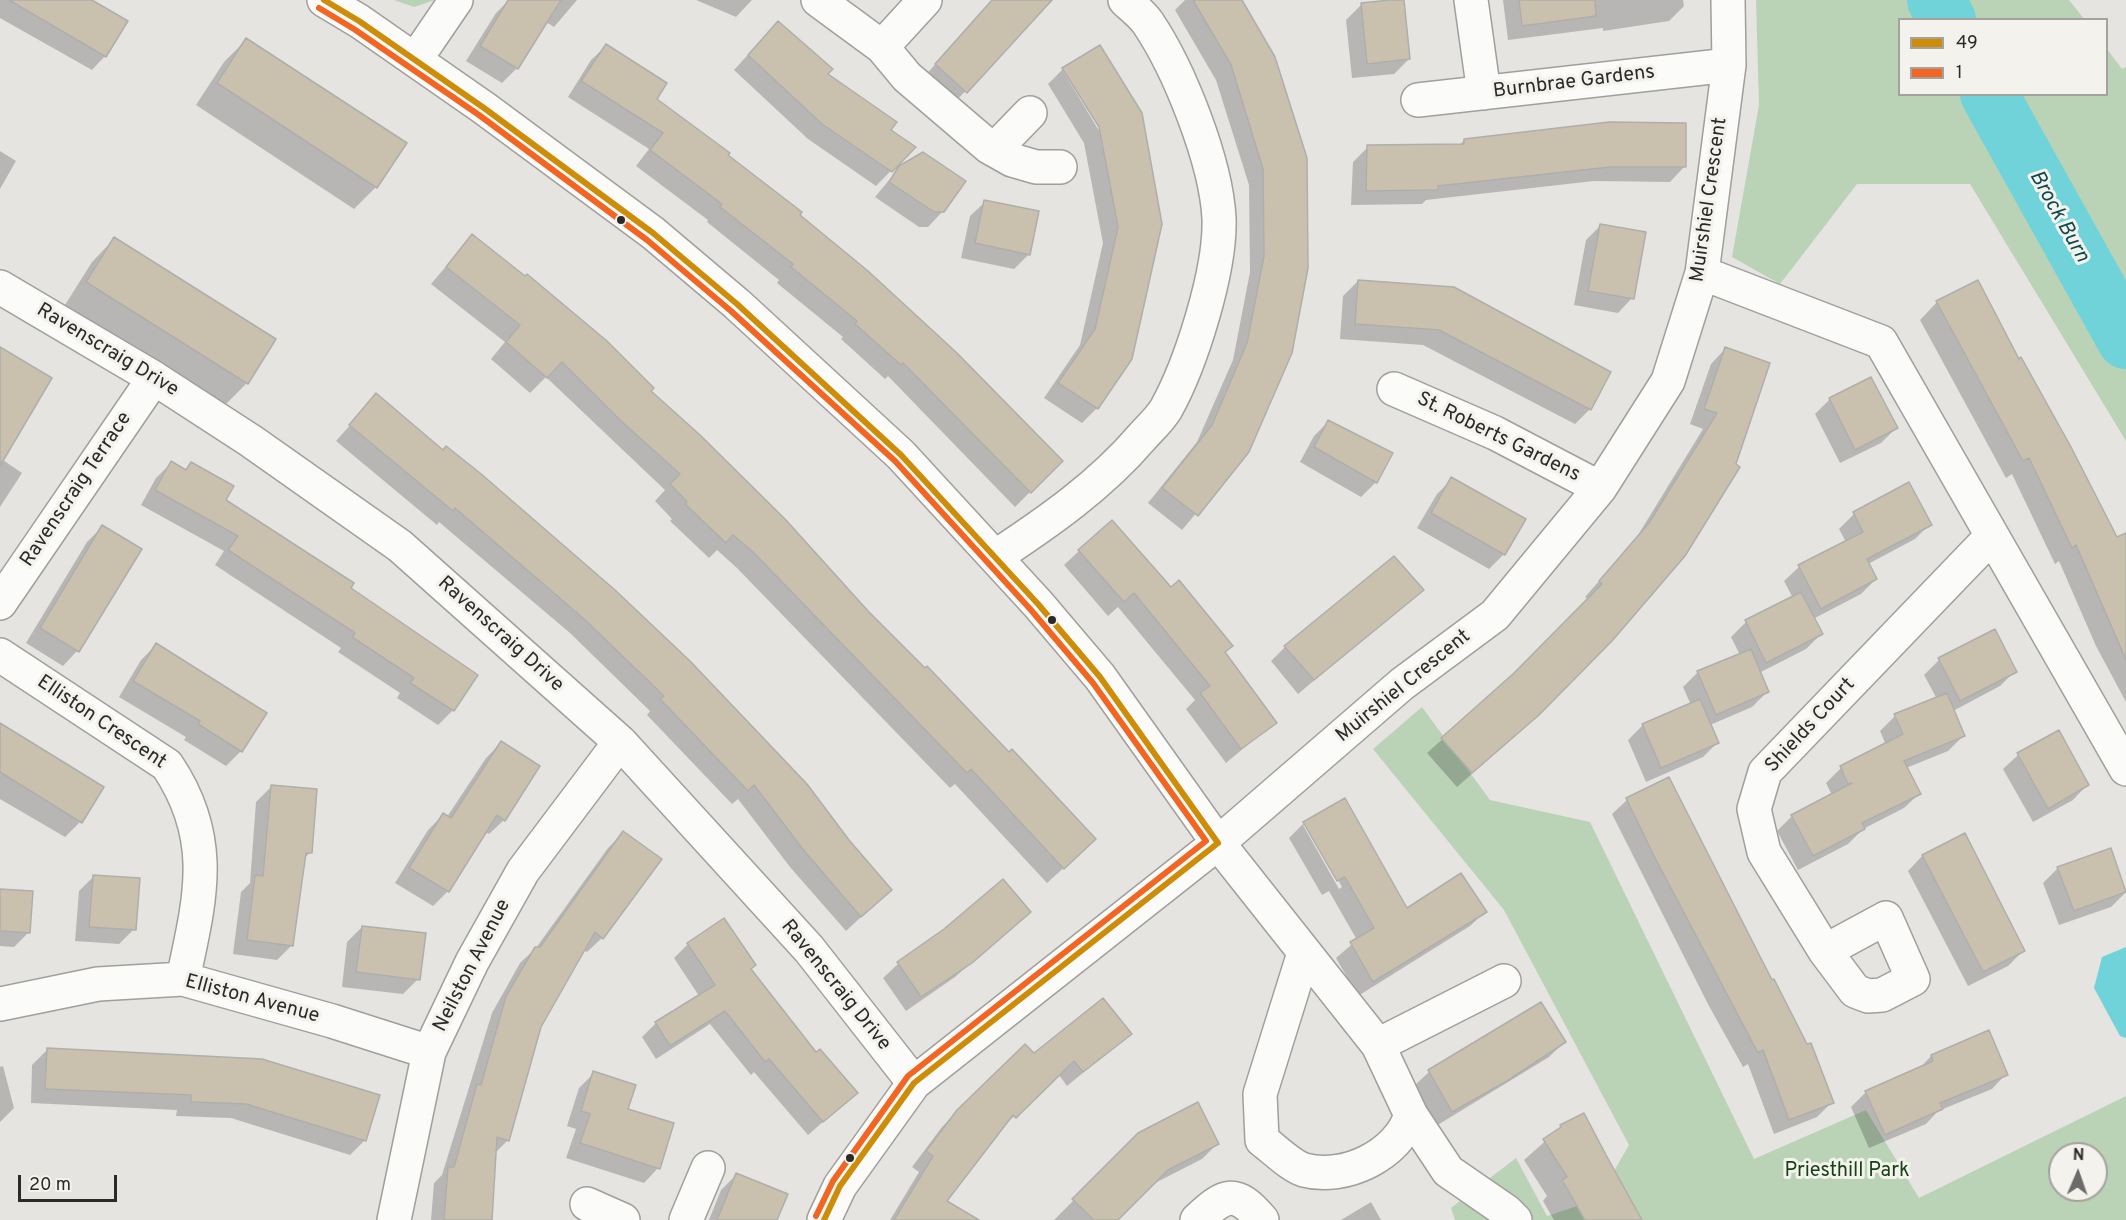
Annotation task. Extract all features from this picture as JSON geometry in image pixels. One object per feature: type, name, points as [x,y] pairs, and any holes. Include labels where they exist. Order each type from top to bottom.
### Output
[{"type":"street","points":[[415,60],[456,0]]},
{"type":"street","points":[[818,0],[882,47],[916,85],[958,123],[994,150],[1012,160],[1036,167],[1060,167]]},
{"type":"street","points":[[882,47],[925,0]]},
{"type":"street","points":[[1471,0],[1484,93]]},
{"type":"street","name":"Muirshiel Crescent","points":[[824,1220],[840,1186],[914,1083],[1218,843],[1402,684],[1495,615],[1600,488],[1668,381],[1702,273],[1729,65],[1728,0]]},
{"type":"street","points":[[327,1],[415,60],[653,233],[737,304],[901,455],[995,557],[1100,677],[1218,843],[1378,1045],[1411,1115],[1449,1171],[1515,1220]]},
{"type":"street","points":[[995,557],[1057,516],[1124,458],[1165,410],[1186,360],[1212,286],[1219,218],[1209,158],[1183,90],[1147,21],[1132,2]]},
{"type":"street","name":"Burnbrae Gardens","points":[[1418,100],[1729,65]]},
{"type":"street","points":[[994,150],[1030,113]]},
{"type":"street","points":[[1702,273],[1881,342],[2126,769]]},
{"type":"street","name":"Ravenscraig Drive","points":[[0,287],[154,378],[251,441],[400,546],[620,742],[809,949],[914,1083]]},
{"type":"street","name":"Ravenscraig Terrace","points":[[0,603],[154,378]]},
{"type":"street","name":"St. Roberts Gardens","points":[[1394,389],[1495,433],[1600,488]]},
{"type":"street","name":"Shields Court","points":[[1825,951],[1764,852],[1754,809],[1764,772],[1992,536]]},
{"type":"street","name":"Elliston Crescent","points":[[0,655],[167,765],[180,784],[192,813],[201,858],[200,899],[183,979]]},
{"type":"street","name":"Neilston Avenue","points":[[394,1220],[429,1052],[472,962],[523,871],[620,742]]},
{"type":"street","points":[[1304,952],[1260,1094],[1262,1140],[1304,1170],[1340,1171],[1371,1163],[1406,1131],[1411,1115]]},
{"type":"street","name":"Elliston Avenue","points":[[0,1004],[98,984],[183,979],[332,1021],[429,1052]]},
{"type":"street","points":[[1378,1045],[1504,981]]},
{"type":"street","points":[[686,1220],[708,1168]]},
{"type":"street","points":[[1197,1220],[1222,1200],[1234,1197],[1247,1202],[1262,1220]]},
{"type":"street","points":[[587,1204],[623,1220]]},
{"type":"green space","points":[[394,0],[435,0],[414,7]]},
{"type":"green space","points":[[1756,0],[2069,0],[2083,18],[1898,18],[1898,96],[2108,96],[2108,50],[2122,69],[2126,67],[2126,441],[1970,184],[1857,184],[1780,284],[1732,257],[1759,105]]},
{"type":"green space","name":"Priesthill Park","points":[[1422,707],[1490,800],[1590,822],[1754,1159],[1866,1110],[1919,1198],[2126,1096],[2126,1220],[1455,1220],[1451,1208],[1516,1158],[1547,1216],[1598,1199],[1629,1145],[1504,910],[1373,749]]},
{"type":"water","points":[[2126,947],[2126,1038],[2120,1036],[2094,988],[2102,957]]},
{"type":"building","points":[[9,0],[92,0],[128,21],[106,57]]},
{"type":"building","points":[[508,0],[561,0],[518,69],[480,46]]},
{"type":"building","points":[[992,0],[1052,0],[967,93],[935,64]]},
{"type":"building","points":[[1193,0],[1242,0],[1275,57],[1307,158],[1308,268],[1292,353],[1249,452],[1198,516],[1162,488],[1212,425],[1247,343],[1264,256],[1263,169],[1231,65]]},
{"type":"building","points":[[1404,0],[1410,59],[1367,64],[1361,3]]},
{"type":"building","points":[[1519,0],[1595,0],[1596,16],[1522,26]]},
{"type":"building","points":[[778,21],[833,69],[828,74],[897,122],[891,130],[916,147],[892,172],[822,124],[748,55]]},
{"type":"building","points":[[246,38],[407,143],[377,188],[217,83]]},
{"type":"building","points":[[606,44],[667,83],[657,99],[730,153],[728,155],[802,212],[800,215],[868,271],[957,353],[1063,461],[1031,493],[903,363],[901,365],[855,324],[857,321],[791,267],[793,264],[720,207],[722,204],[650,150],[663,133],[581,81]]},
{"type":"building","points":[[1100,45],[1142,113],[1162,224],[1132,359],[1098,409],[1058,383],[1095,329],[1118,227],[1099,127],[1062,68]]},
{"type":"building","points":[[1609,122],[1686,123],[1686,167],[1610,167],[1438,186],[1438,190],[1366,191],[1367,145],[1464,144],[1464,139]]},
{"type":"building","points":[[923,152],[966,181],[944,212],[934,212],[889,182],[899,166]]},
{"type":"building","points":[[984,200],[1039,211],[1030,255],[975,243]]},
{"type":"building","points":[[1600,224],[1646,232],[1634,299],[1588,291]]},
{"type":"building","points":[[472,234],[525,276],[527,274],[607,341],[654,388],[651,391],[700,435],[785,519],[869,612],[925,668],[927,666],[1009,752],[1012,749],[1096,839],[1064,869],[971,769],[967,773],[753,552],[733,535],[726,543],[685,504],[687,502],[670,484],[680,474],[620,420],[562,362],[547,378],[506,342],[520,325],[446,267]]},
{"type":"building","points":[[114,237],[276,339],[248,384],[86,282]]},
{"type":"building","points":[[1358,280],[1454,287],[1611,372],[1591,410],[1439,330],[1355,324]]},
{"type":"building","points":[[1978,280],[2019,359],[2021,357],[2071,447],[2117,537],[2126,533],[2126,660],[2076,545],[2072,548],[2029,458],[2023,461],[1936,301]]},
{"type":"building","points":[[0,347],[52,378],[0,466]]},
{"type":"building","points":[[1725,347],[1770,363],[1736,464],[1740,467],[1685,556],[1612,641],[1539,715],[1472,773],[1441,738],[1514,673],[1602,584],[1599,581],[1649,523],[1717,413],[1704,409]]},
{"type":"building","points":[[1871,377],[1898,428],[1855,450],[1829,398]]},
{"type":"building","points":[[376,393],[443,450],[446,446],[480,473],[615,590],[690,661],[807,784],[849,840],[892,890],[861,917],[805,852],[754,785],[748,791],[660,699],[664,696],[584,619],[455,508],[453,511],[349,425]]},
{"type":"building","points":[[1328,420],[1393,453],[1377,483],[1314,447]]},
{"type":"building","points":[[171,461],[186,470],[191,462],[234,486],[226,500],[354,583],[351,588],[478,675],[454,711],[410,683],[414,678],[352,637],[355,633],[228,550],[238,536],[155,490]]},
{"type":"building","points":[[1451,477],[1526,519],[1505,555],[1431,513]]},
{"type":"building","points":[[1909,482],[1932,525],[1867,559],[1877,579],[1821,609],[1798,565],[1863,532],[1853,512]]},
{"type":"building","points":[[1112,520],[1171,587],[1179,580],[1233,646],[1225,652],[1277,723],[1241,749],[1200,693],[1210,686],[1134,593],[1124,602],[1078,550]]},
{"type":"building","points":[[102,525],[142,549],[79,652],[40,628]]},
{"type":"building","points":[[1394,556],[1424,590],[1314,680],[1284,646]]},
{"type":"building","points":[[1801,592],[1823,634],[1766,663],[1745,620]]},
{"type":"building","points":[[1995,629],[2017,672],[1960,701],[1938,658]]},
{"type":"building","points":[[156,643],[267,713],[242,752],[198,724],[200,721],[133,681]]},
{"type":"building","points":[[1751,649],[1769,692],[1716,715],[1697,671]]},
{"type":"building","points":[[1947,693],[1965,736],[1904,761],[1921,794],[1862,823],[1865,829],[1813,856],[1791,815],[1852,783],[1848,784],[1840,766],[1903,734],[1894,714]]},
{"type":"building","points":[[1700,699],[1719,743],[1661,768],[1642,724]]},
{"type":"building","points":[[0,723],[104,787],[82,823],[0,772]]},
{"type":"building","points":[[2059,730],[2089,785],[2048,809],[2017,753]]},
{"type":"building","points":[[501,741],[540,766],[505,821],[497,815],[449,892],[409,868],[443,813],[451,818]]},
{"type":"building","points":[[1669,777],[1772,980],[1774,979],[1807,1044],[1811,1043],[1834,1103],[1789,1120],[1763,1050],[1758,1053],[1654,856],[1626,798]]},
{"type":"building","points":[[271,785],[317,789],[312,853],[306,853],[293,946],[247,940],[255,875],[263,876]]},
{"type":"building","points":[[1345,798],[1407,908],[1461,873],[1487,912],[1373,982],[1350,942],[1374,928],[1345,877],[1337,881],[1303,822]]},
{"type":"building","points":[[623,831],[662,859],[603,939],[595,932],[541,1027],[509,1141],[497,1137],[492,1220],[444,1220],[448,1167],[454,1167],[477,1084],[481,1085],[506,996],[535,947],[540,947]]},
{"type":"building","points":[[1965,833],[2025,951],[1983,972],[1922,855]]},
{"type":"building","points":[[2111,848],[2126,892],[2074,911],[2057,867]]},
{"type":"building","points":[[93,875],[140,878],[136,930],[89,927]]},
{"type":"building","points":[[1003,879],[1031,912],[972,963],[921,997],[897,962],[944,929]]},
{"type":"building","points":[[0,889],[33,891],[30,933],[0,931]]},
{"type":"building","points":[[724,918],[756,965],[751,969],[816,1052],[820,1049],[858,1093],[823,1122],[769,1059],[765,1062],[725,1011],[670,1046],[655,1022],[715,985],[687,943]]},
{"type":"building","points":[[362,926],[426,933],[420,980],[356,972]]},
{"type":"building","points":[[1103,998],[1132,1034],[1083,1072],[1074,1061],[1016,1118],[1013,1115],[947,1201],[979,1220],[894,1220],[933,1156],[926,1151],[957,1110],[1025,1044],[1034,1053]]},
{"type":"building","points":[[1541,1002],[1566,1042],[1507,1081],[1452,1112],[1428,1070]]},
{"type":"building","points":[[1989,1030],[2008,1075],[1940,1103],[1943,1109],[1885,1135],[1865,1091],[1933,1061],[1931,1055]]},
{"type":"building","points":[[47,1048],[262,1059],[380,1095],[366,1141],[246,1104],[191,1102],[191,1095],[45,1089]]},
{"type":"building","points":[[593,1071],[636,1085],[628,1109],[674,1123],[660,1169],[580,1143],[590,1114],[581,1111]]},
{"type":"building","points":[[1198,1102],[1219,1144],[1168,1170],[1118,1220],[1094,1220],[1072,1199],[1138,1133]]},
{"type":"building","points":[[1584,1113],[1642,1220],[1585,1220],[1562,1180],[1567,1177],[1543,1139],[1561,1127],[1560,1125]]},
{"type":"building","points":[[736,1173],[788,1194],[777,1220],[717,1220]]},
{"type":"waterway","name":"Brock Burn","points":[[1936,0],[1946,18]]},
{"type":"waterway","name":"Brock Burn","points":[[1990,96],[2126,340]]},
{"type":"transit line","name":"49","points":[[324,0],[359,21],[484,108],[653,233],[737,304],[901,455],[1038,604],[1100,677],[1218,843]]},
{"type":"transit line","name":"1","points":[[319,8],[354,29],[479,115],[647,240],[731,311],[895,461],[1031,610],[1093,683],[1206,841],[908,1076],[833,1181],[816,1216]]},
{"type":"transit line","name":"49","points":[[824,1220],[840,1186],[914,1083],[1218,843]]}]
